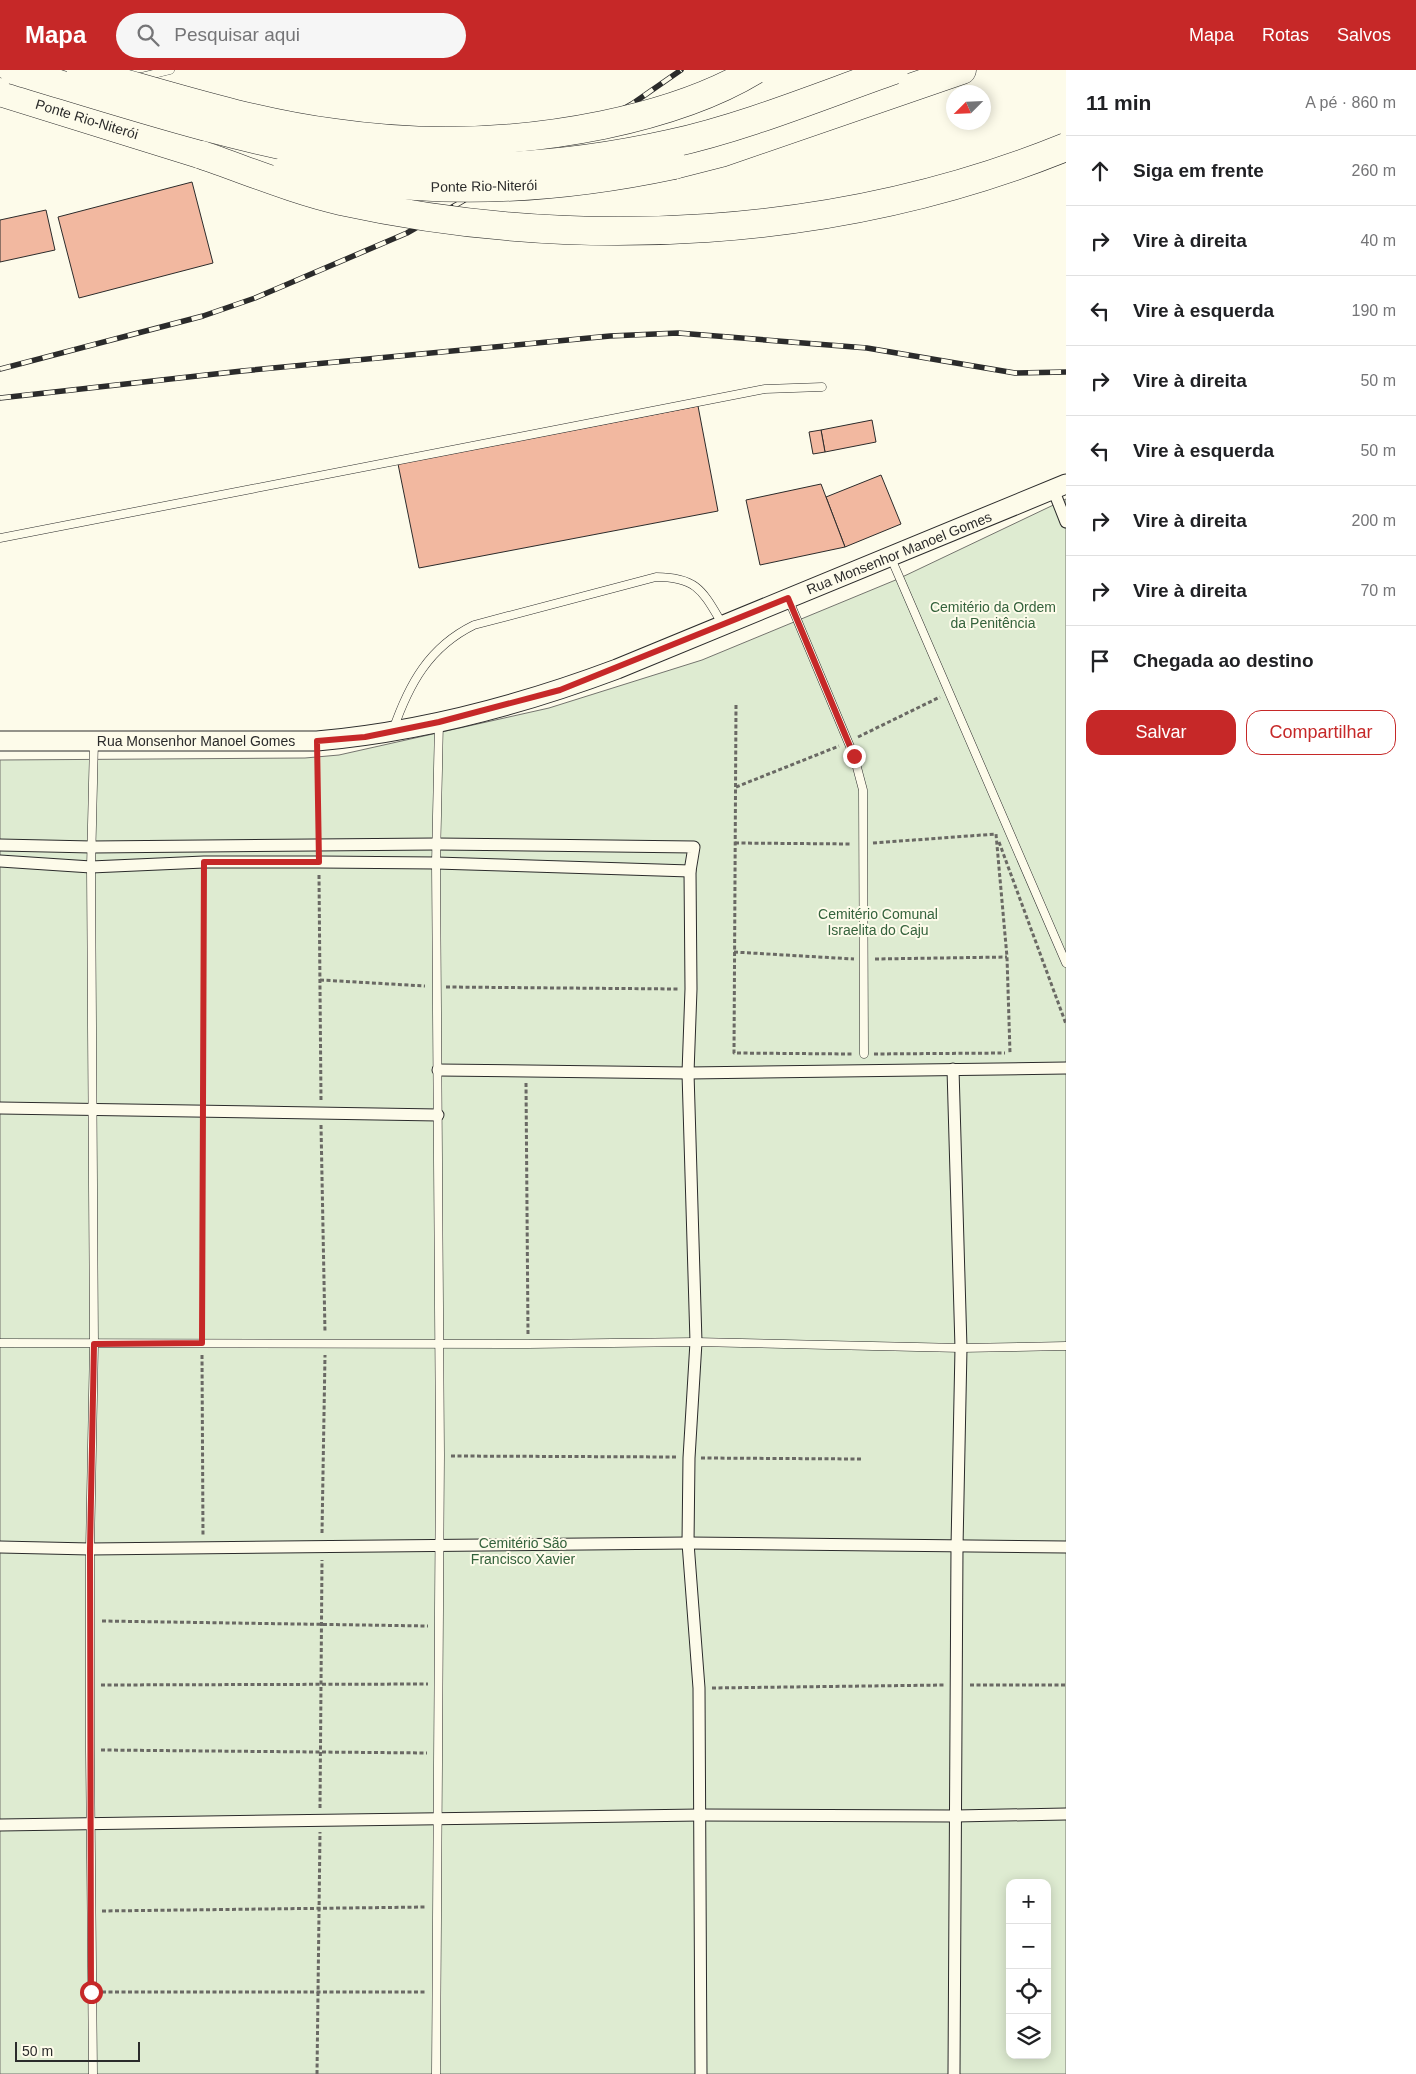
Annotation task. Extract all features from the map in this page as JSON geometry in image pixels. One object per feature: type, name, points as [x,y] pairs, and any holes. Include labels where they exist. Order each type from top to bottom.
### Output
[{"type":"highway","name":"Ponte Rio-Niterói","points":[[13,70],[180,120],[303,149],[385,162],[488,166],[582,159],[640,150],[697,137],[894,70]]},
{"type":"highway","points":[[73,82],[197,103],[299,127],[375,138],[457,141],[552,135],[616,122],[697,98],[755,70]]},
{"type":"highway","name":"Ponte Rio-Niterói","points":[[0,92],[202,155],[348,180],[477,189],[545,185],[626,176],[721,153],[962,70]]},
{"type":"highway","points":[[202,155],[338,200],[388,210],[508,226],[636,231],[755,223],[871,205],[934,190],[1066,147]]},
{"type":"street","points":[[1059,486],[1066,522]]},
{"type":"street","name":"Rua Monsenhor Manoel Gomes","points":[[0,741],[317,741],[393,731],[439,722],[560,690],[891,558],[1059,486]]},
{"type":"street","points":[[0,844],[92,847],[436,844],[694,847],[690,871],[691,989],[688,1073],[696,1342],[689,1458],[688,1543],[699,1688],[701,2074]]},
{"type":"street","points":[[0,862],[91,867],[204,862],[436,863],[690,871]]},
{"type":"street","points":[[953,1068],[961,1348],[957,1547],[954,2074]]},
{"type":"street","points":[[438,1070],[688,1073],[1066,1068]]},
{"type":"street","points":[[0,1108],[438,1115]]},
{"type":"street","points":[[0,1547],[90,1549],[688,1543],[1066,1547]]},
{"type":"street","points":[[0,1825],[700,1815],[955,1816],[1066,1814]]},
{"type":"lane","points":[[73,82],[170,70]]},
{"type":"lane","points":[[0,538],[765,389],[822,387]]},
{"type":"lane","points":[[891,558],[1066,963]]},
{"type":"lane","points":[[393,731],[405,696],[416,676],[447,640],[474,625],[656,577],[675,577],[690,581],[709,602],[723,625]]},
{"type":"lane","points":[[788,598],[848,742],[863,790],[862,959],[864,1054]]},
{"type":"lane","points":[[436,2074],[440,1456],[436,844],[439,722]]},
{"type":"lane","points":[[93,2074],[91,1992],[90,1549],[94,1344],[91,867],[94,741]]},
{"type":"lane","points":[[0,1343],[528,1344],[696,1342],[961,1348],[1066,1346]]},
{"type":"path","points":[[937,688],[944,706]]},
{"type":"path","points":[[736,787],[848,742],[941,697]]},
{"type":"path","points":[[736,705],[734,1053],[1019,1053]]},
{"type":"path","points":[[317,741],[318,845]]},
{"type":"path","points":[[992,825],[1066,1024]]},
{"type":"path","points":[[735,843],[864,844],[996,834]]},
{"type":"path","points":[[996,834],[1007,957],[1010,1053]]},
{"type":"path","points":[[203,1547],[204,862]]},
{"type":"path","points":[[317,2074],[325,1344],[319,862]]},
{"type":"path","points":[[734,952],[862,959],[1007,957]]},
{"type":"path","points":[[320,980],[437,987],[691,989]]},
{"type":"path","points":[[526,1072],[528,1344]]},
{"type":"path","points":[[440,1456],[861,1459]]},
{"type":"path","points":[[91,1620],[438,1626]]},
{"type":"path","points":[[91,1685],[438,1684]]},
{"type":"path","points":[[699,1688],[1066,1685]]},
{"type":"path","points":[[90,1750],[438,1753]]},
{"type":"path","points":[[91,1911],[437,1907]]},
{"type":"path","points":[[91,1992],[436,1992]]},
{"type":"green space","name":"Cemitério São Francisco Xavier","points":[[1066,499],[1066,2074],[0,2074],[0,760],[305,758],[339,755],[549,708],[702,660],[898,579]]},
{"type":"building","points":[[192,182],[213,263],[79,298],[58,217]]},
{"type":"building","points":[[46,210],[55,250],[0,262],[0,220]]},
{"type":"building","points":[[698,406],[718,511],[419,568],[398,464]]},
{"type":"building","points":[[872,420],[876,442],[825,452],[821,430]]},
{"type":"building","points":[[821,430],[825,452],[813,454],[809,432]]},
{"type":"building","points":[[881,475],[901,524],[845,547],[826,497]]},
{"type":"building","points":[[821,484],[845,547],[760,565],[746,500]]},
{"type":"railway","points":[[0,369],[203,316],[255,298],[407,233],[632,104],[681,70]]},
{"type":"railway","points":[[0,398],[242,371],[610,336],[678,333],[867,348],[1015,373],[1066,372]]},
{"type":"route","points":[[91,1992],[90,1549],[94,1344],[202,1343],[204,862],[319,862],[317,741],[365,737],[439,722],[560,690],[617,669],[788,598],[793,614],[854,756]]},
{"type":"park label","name":"Cemitério da Ordem da Penitência","points":[[993,616]]},
{"type":"park label","name":"Cemitério Comunal Israelita do Caju","points":[[878,922]]}]
